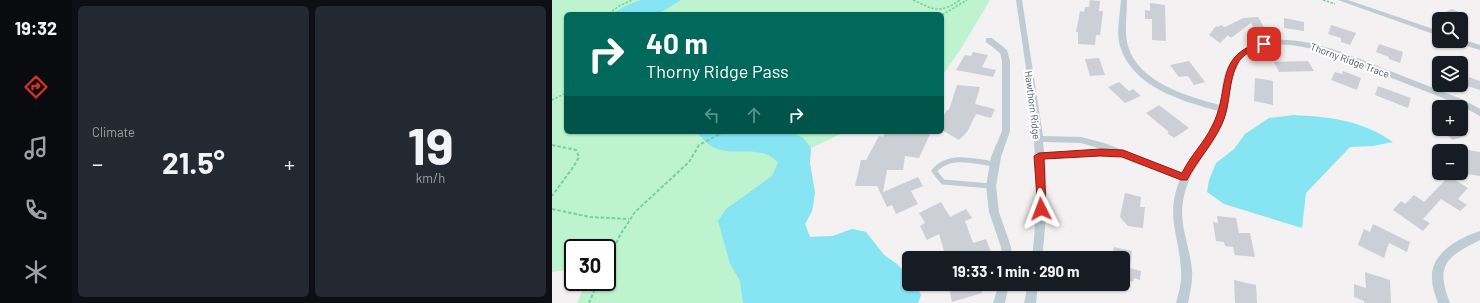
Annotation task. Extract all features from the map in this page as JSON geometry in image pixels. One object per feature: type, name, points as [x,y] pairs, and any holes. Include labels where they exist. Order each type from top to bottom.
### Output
[{"type":"street","name":"Hawthorn Ridge","points":[[1019,0],[1038,139],[1041,209],[1038,251]]},
{"type":"street","points":[[1124,0],[1124,47],[1129,59],[1138,70],[1163,88],[1181,96],[1223,109]]},
{"type":"street","points":[[1341,0],[1432,32]]},
{"type":"street","points":[[989,40],[1004,52],[1007,77],[1006,131],[1000,142],[994,164],[991,186],[994,212],[1006,251]]},
{"type":"street","name":"Thorny Ridge Trace","points":[[1182,303],[1187,280],[1186,262],[1177,215],[1179,191],[1190,165],[1216,129],[1223,109],[1233,65],[1241,54],[1255,46],[1288,42],[1322,48],[1461,102],[1480,113]]},
{"type":"street","points":[[1468,44],[1480,48]]},
{"type":"street","points":[[1038,139],[1081,140],[1184,177]]},
{"type":"street","points":[[1039,156],[1100,153],[1123,154]]},
{"type":"street","points":[[1444,303],[1438,291],[1437,276],[1440,264],[1450,250],[1480,235]]},
{"type":"street","points":[[999,303],[1002,291]]},
{"type":"street","points":[[1030,303],[1032,291]]},
{"type":"lane","points":[[991,186],[943,182],[934,171],[936,166],[944,160],[994,164]]},
{"type":"path","points":[[612,12],[619,6],[632,0]]},
{"type":"path","points":[[913,0],[932,10],[940,11],[960,0]]},
{"type":"path","points":[[944,14],[966,0]]},
{"type":"path","points":[[552,100],[564,94]]},
{"type":"path","points":[[616,245],[629,219],[689,162],[699,145],[719,134]]},
{"type":"path","points":[[552,145],[576,150],[579,157],[575,166],[556,186],[552,196]]},
{"type":"path","points":[[552,209],[590,217],[629,219]]},
{"type":"path","points":[[589,303],[594,291]]},
{"type":"green space","points":[[552,0],[990,0],[962,47],[944,73],[944,12],[564,12],[564,134],[841,134],[811,148],[810,163],[815,193],[812,211],[805,224],[810,237],[833,236],[852,229],[866,232],[884,255],[902,269],[902,291],[919,291],[921,295],[918,303],[577,303],[582,291],[616,291],[616,239],[564,239],[564,270],[552,272]]},
{"type":"water","points":[[641,0],[681,0],[661,12],[616,12],[625,6]]},
{"type":"water","points":[[1293,115],[1320,117],[1357,124],[1393,142],[1373,146],[1350,147],[1306,193],[1302,228],[1224,204],[1207,192],[1209,180],[1216,163],[1234,149],[1245,134],[1269,118]]},
{"type":"water","points":[[699,134],[796,134],[803,138],[811,148],[810,163],[815,193],[812,211],[805,224],[810,237],[833,236],[852,229],[866,232],[884,255],[902,269],[902,291],[919,291],[921,295],[918,303],[743,303],[740,281],[730,264],[718,221],[726,209],[772,176],[778,163],[771,157],[764,154],[756,152],[721,150],[709,144]]},
{"type":"building","points":[[1090,0],[1100,1],[1099,11],[1103,11],[1100,35],[1096,35],[1095,45],[1078,44],[1078,32],[1076,32],[1080,11],[1084,12],[1085,7],[1089,7]]},
{"type":"building","points":[[1150,3],[1165,5],[1166,41],[1152,40],[1152,19],[1145,19],[1145,10],[1150,11]]},
{"type":"building","points":[[1452,9],[1459,12],[1445,12]]},
{"type":"building","points":[[1258,17],[1265,29],[1254,29],[1251,23],[1231,38],[1228,35],[1220,43],[1209,35],[1216,26],[1218,27],[1221,25],[1225,27],[1243,18]]},
{"type":"building","points":[[1284,18],[1304,22],[1304,31],[1284,28]]},
{"type":"building","points":[[1331,25],[1356,33],[1350,45],[1341,42],[1341,38],[1328,34]]},
{"type":"building","points":[[1379,44],[1403,52],[1400,63],[1376,52]]},
{"type":"building","points":[[973,52],[988,55],[982,67],[996,70],[993,77],[956,70],[965,55],[971,56]]},
{"type":"building","points":[[1099,58],[1105,75],[1090,76],[1085,59]]},
{"type":"building","points":[[1189,61],[1205,82],[1194,85],[1188,76],[1179,77],[1170,65]]},
{"type":"building","points":[[1308,61],[1314,71],[1279,72],[1274,62]]},
{"type":"building","points":[[1343,71],[1361,78],[1357,90],[1331,80],[1335,72],[1342,74]]},
{"type":"building","points":[[1469,77],[1480,81],[1480,90],[1468,86]]},
{"type":"building","points":[[1255,78],[1273,81],[1273,105],[1254,101]]},
{"type":"building","points":[[1119,82],[1129,91],[1133,89],[1141,96],[1125,103],[1108,87]]},
{"type":"building","points":[[957,85],[980,87],[975,104],[995,109],[991,118],[976,114],[967,132],[959,140],[944,131],[944,115],[947,110],[949,110]]},
{"type":"building","points":[[1378,86],[1411,98],[1408,108],[1375,95]]},
{"type":"building","points":[[1159,105],[1189,128],[1174,138],[1167,133],[1169,132],[1146,113]]},
{"type":"building","points":[[885,134],[930,134],[919,158],[905,156],[903,170],[887,170],[883,192],[918,177],[923,186],[911,191],[918,204],[896,214],[892,205],[887,207],[877,186],[855,186],[861,160],[866,160],[879,136],[883,137]]},
{"type":"building","points":[[1448,136],[1464,136],[1453,140]]},
{"type":"building","points":[[1468,150],[1480,152],[1480,176],[1468,174]]},
{"type":"building","points":[[1445,180],[1455,180],[1468,188],[1458,199],[1467,205],[1460,211],[1441,199],[1423,219],[1430,223],[1423,231],[1393,210],[1401,201],[1405,204],[1414,195],[1424,202]]},
{"type":"building","points":[[1125,193],[1141,197],[1140,207],[1145,207],[1143,228],[1128,226],[1120,217]]},
{"type":"building","points":[[941,202],[950,217],[966,209],[972,218],[965,221],[973,243],[986,239],[991,251],[944,251],[939,234],[927,240],[920,226],[925,223],[919,213]]},
{"type":"building","points":[[1217,216],[1236,218],[1239,233],[1250,233],[1255,257],[1235,255],[1233,247],[1225,246],[1224,242],[1216,241],[1213,222],[1218,223]]},
{"type":"building","points":[[1373,224],[1410,242],[1407,252],[1389,243],[1384,258],[1358,245],[1364,229],[1370,232]]},
{"type":"building","points":[[1114,247],[1132,251],[1130,268],[1130,251],[1113,251]]},
{"type":"building","points":[[1130,268],[1141,271],[1140,280],[1134,278],[1133,282],[1130,281]]},
{"type":"building","points":[[1365,272],[1390,280],[1391,303],[1364,303],[1364,301],[1354,297],[1354,284],[1366,288]]},
{"type":"building","points":[[1234,280],[1256,285],[1257,303],[1235,303]]},
{"type":"building","points":[[950,291],[982,291],[982,293],[952,302]]},
{"type":"route","points":[[1041,209],[1039,156],[1100,153],[1123,154],[1184,177],[1190,165],[1216,129],[1223,109],[1229,76],[1235,60],[1241,54],[1255,46],[1264,44]]}]
